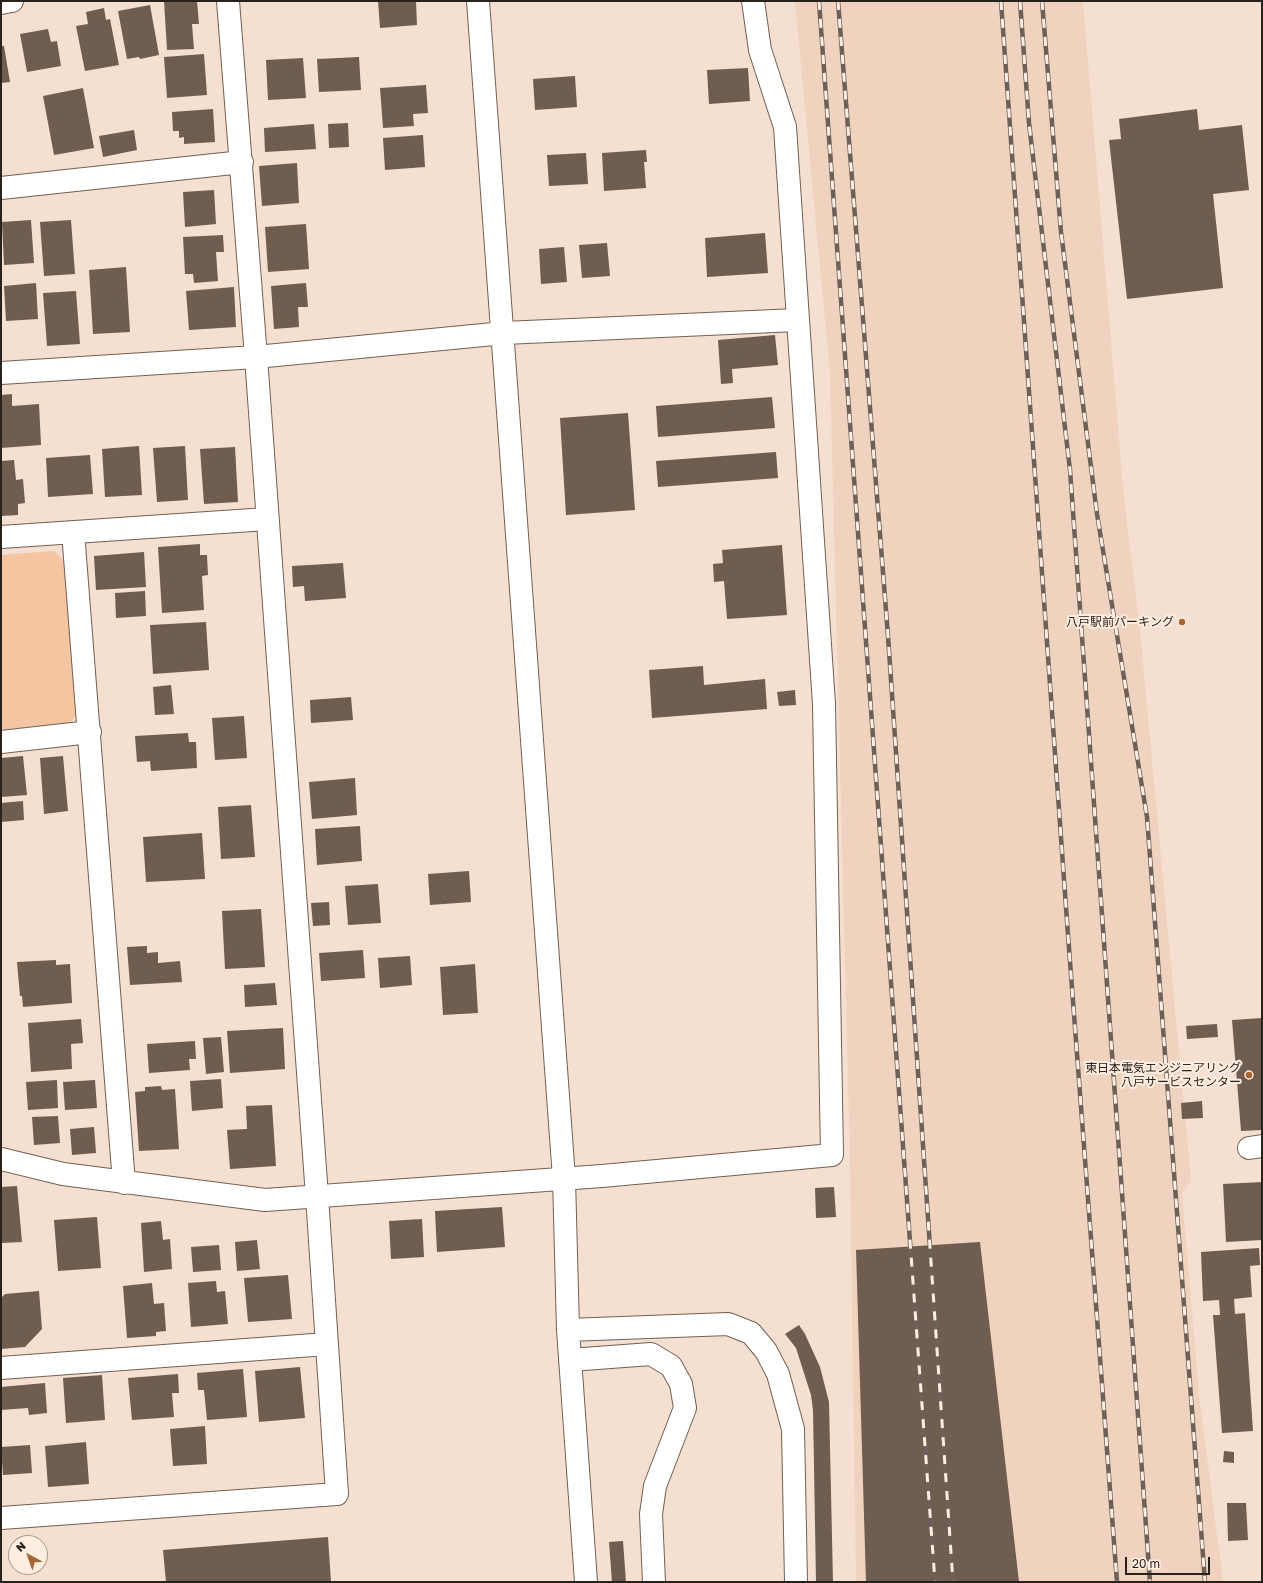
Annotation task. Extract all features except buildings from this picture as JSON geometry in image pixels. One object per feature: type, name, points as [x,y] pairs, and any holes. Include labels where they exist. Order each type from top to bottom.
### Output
[{"type":"street","points":[[1,3],[12,1]]},
{"type":"street","points":[[1,1518],[337,1494],[317,1196],[242,162],[228,1]]},
{"type":"street","points":[[478,1],[504,333],[564,1178],[568,1330],[586,1582]]},
{"type":"street","points":[[1,1159],[63,1174],[265,1200],[564,1178],[832,1155],[824,704],[785,127],[760,50],[753,1]]},
{"type":"street","points":[[1,188],[242,162]]},
{"type":"street","points":[[1,373],[256,356],[504,333],[797,320]]},
{"type":"street","points":[[1,536],[267,519]]},
{"type":"street","points":[[73,532],[90,732],[124,1183]]},
{"type":"street","points":[[1,742],[90,732]]},
{"type":"street","points":[[568,1330],[728,1324],[751,1333],[766,1351],[778,1374],[793,1429],[796,1582]]},
{"type":"street","points":[[1,1368],[327,1344]]},
{"type":"street","points":[[570,1360],[651,1354],[671,1366],[681,1384],[685,1408],[655,1486],[652,1514],[654,1582]]},
{"type":"shaded area","points":[[795,1],[1083,1],[1123,488],[1140,631],[1191,1181],[1182,1193],[1199,1394],[1223,1582],[856,1582],[850,1161],[830,373]]},
{"type":"shaded area","points":[[53,551],[64,560],[79,712],[67,726],[1,732],[1,555]]},
{"type":"railway","points":[[819,1],[935,1582]]},
{"type":"railway","points":[[838,1],[888,636],[953,1582]]},
{"type":"railway","points":[[1001,1],[1068,935],[1117,1582]]},
{"type":"railway","points":[[1020,1],[1029,123],[1070,470],[1150,1582]]},
{"type":"railway","points":[[1042,1],[1061,232],[1097,514],[1147,817],[1205,1582]]},
{"type":"place","name":"八戸駅前パーキング","points":[[1182,622]]},
{"type":"place","name":"東日本電気エンジニアリング 八戸サービスセンター","points":[[1249,1075]]}]
